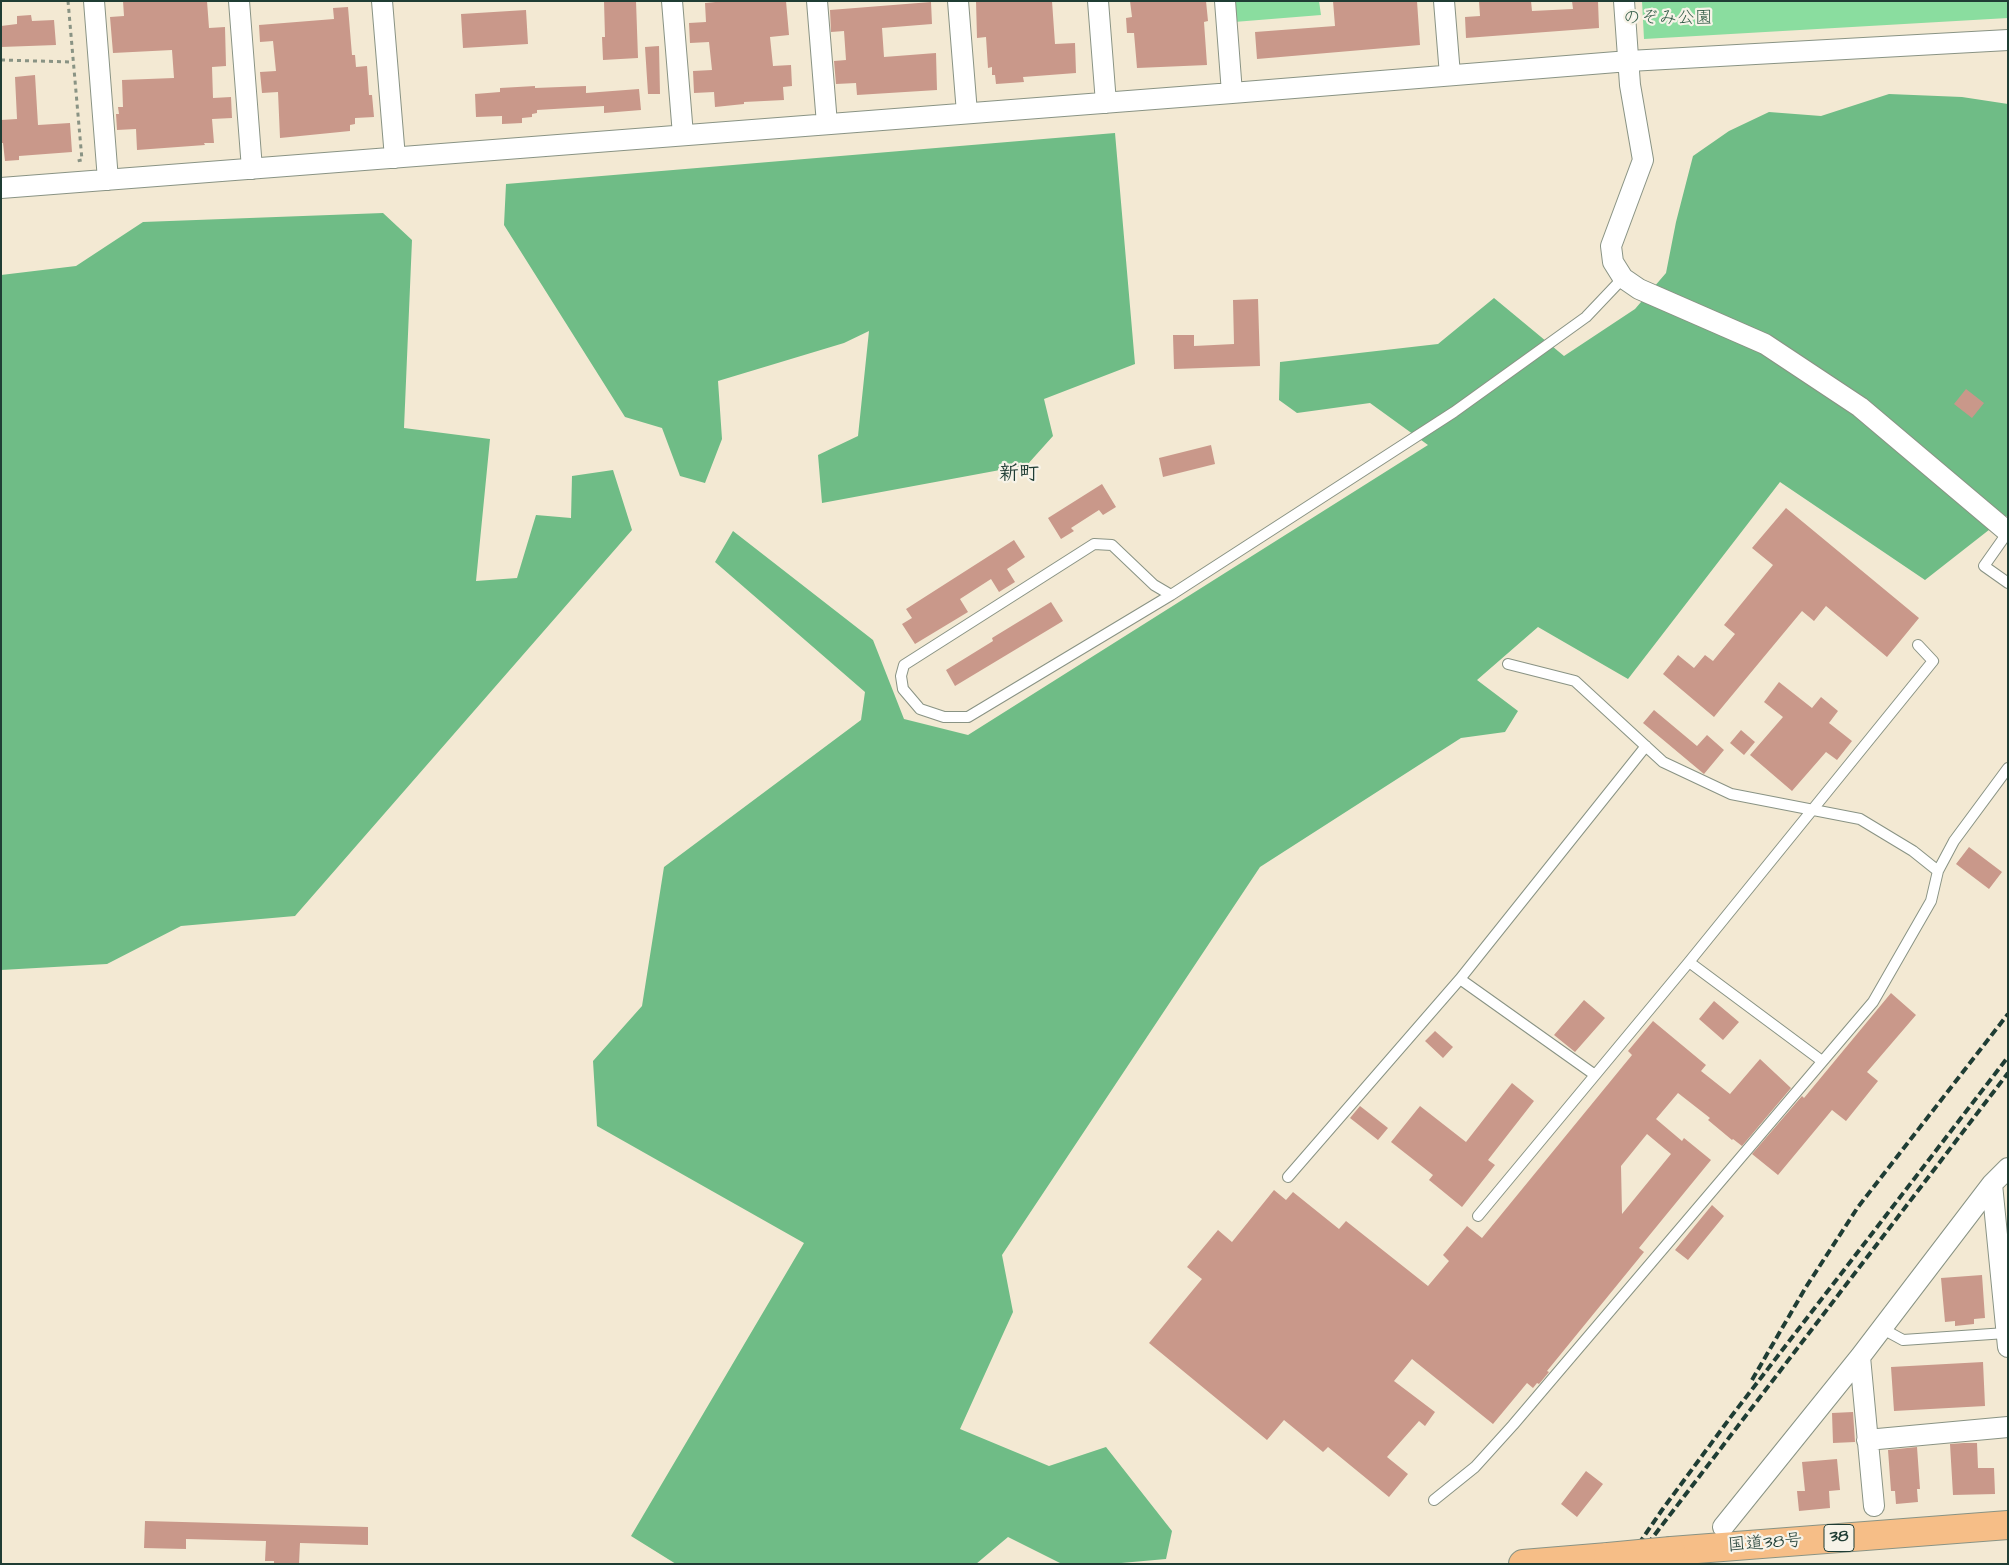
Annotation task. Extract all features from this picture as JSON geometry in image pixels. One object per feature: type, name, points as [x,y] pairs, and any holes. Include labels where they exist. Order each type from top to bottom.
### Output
[{"type":"highway","name":"国道38号","points":[[1523,1564],[2008,1525]]},
{"type":"street","points":[[94,1],[108,180]]},
{"type":"street","points":[[239,1],[252,169]]},
{"type":"street","points":[[382,1],[395,158]]},
{"type":"street","points":[[672,1],[683,136]]},
{"type":"street","points":[[817,1],[827,124]]},
{"type":"street","points":[[958,1],[966,113]]},
{"type":"street","points":[[1098,1],[1106,103]]},
{"type":"street","points":[[1224,1],[1232,93]]},
{"type":"street","points":[[1444,1],[1450,75]]},
{"type":"street","points":[[1624,1],[1630,84],[1643,160],[1610,246],[1613,262],[1623,278],[1639,289],[1765,344],[1860,407],[2008,532]]},
{"type":"street","points":[[1,188],[1106,103],[1629,60],[2008,40]]},
{"type":"street","points":[[1723,1527],[1860,1357],[1992,1184],[2008,1168]]},
{"type":"street","points":[[1992,1184],[2007,1340]]},
{"type":"street","points":[[1860,1357],[1874,1506]]},
{"type":"street","points":[[1867,1440],[2008,1427]]},
{"type":"lane","points":[[1171,595],[1154,585],[1112,545],[1094,544],[904,665],[901,676],[903,689],[920,709],[944,717],[968,716],[1171,595],[1454,412],[1586,317],[1623,278]]},
{"type":"lane","points":[[2008,532],[1984,566],[2008,583]]},
{"type":"lane","points":[[1478,1216],[1813,811],[1933,661],[1918,645]]},
{"type":"lane","points":[[1508,664],[1576,681],[1663,762],[1731,794],[1860,819],[1913,851],[1938,871]]},
{"type":"lane","points":[[1288,1177],[1460,979],[1646,746]]},
{"type":"lane","points":[[1434,1500],[1475,1467],[1513,1425],[1872,1002],[1931,901],[1938,871],[1954,841],[2008,768]]},
{"type":"lane","points":[[1689,962],[1822,1061]]},
{"type":"lane","points":[[1460,979],[1595,1075]]},
{"type":"lane","points":[[1882,1328],[1904,1340],[2007,1340]]},
{"type":"path","points":[[68,1],[82,160]]},
{"type":"path","points":[[1,60],[73,62]]},
{"type":"green space","points":[[1232,1],[1319,1],[1321,15],[1234,22]]},
{"type":"green space","name":"のぞみ公園","points":[[1642,1],[2008,1],[2008,18],[1644,39]]},
{"type":"green space","points":[[1889,94],[1962,97],[2008,104],[2008,515],[1925,580],[1780,482],[1628,679],[1538,627],[1477,680],[1518,711],[1505,732],[1461,738],[1260,867],[1002,1255],[1013,1312],[960,1429],[1049,1466],[1106,1447],[1172,1531],[1166,1559],[1110,1564],[1062,1564],[1008,1537],[976,1564],[676,1564],[631,1536],[804,1243],[597,1126],[593,1061],[642,1006],[664,867],[861,720],[865,692],[715,562],[733,531],[873,640],[904,719],[968,735],[1428,445],[1370,403],[1297,413],[1279,400],[1280,362],[1438,344],[1494,298],[1564,356],[1635,309],[1666,273],[1676,222],[1693,156],[1729,131],[1769,112],[1821,116]]},
{"type":"green space","points":[[1115,133],[1135,364],[1044,399],[1053,436],[1027,465],[822,503],[818,455],[858,436],[869,331],[844,343],[718,381],[722,439],[705,483],[680,476],[662,428],[625,417],[504,225],[506,184]]},
{"type":"green space","points":[[383,213],[412,240],[404,428],[490,439],[476,581],[517,578],[536,515],[571,518],[572,476],[613,470],[632,530],[295,916],[181,926],[107,964],[1,970],[1,275],[76,266],[143,222]]},
{"type":"building","points":[[123,1],[207,1],[209,28],[225,27],[226,66],[212,67],[213,98],[231,97],[232,118],[212,119],[214,143],[137,150],[136,129],[117,130],[116,114],[119,114],[118,107],[123,107],[122,80],[174,78],[172,50],[113,53],[110,17],[124,16]]},
{"type":"building","points":[[604,1],[636,1],[638,58],[603,60],[602,37],[605,37]]},
{"type":"building","points":[[786,1],[789,35],[770,37],[773,66],[791,65],[792,86],[783,87],[784,100],[744,102],[744,104],[715,107],[714,92],[694,93],[693,71],[712,70],[709,42],[690,43],[689,23],[706,22],[705,3]]},
{"type":"building","points":[[976,1],[1052,1],[1055,44],[1075,43],[1076,73],[1023,77],[1024,82],[996,84],[995,75],[992,75],[992,67],[988,68],[986,37],[977,38]]},
{"type":"building","points":[[1130,1],[1206,1],[1208,21],[1204,22],[1207,65],[1137,68],[1134,33],[1127,33],[1126,18],[1132,17]]},
{"type":"building","points":[[1333,1],[1417,1],[1420,45],[1257,59],[1255,32],[1335,26]]},
{"type":"building","points":[[1479,1],[1531,1],[1532,11],[1573,9],[1572,1],[1598,1],[1599,28],[1466,38],[1465,17],[1480,16]]},
{"type":"building","points":[[931,2],[932,24],[882,28],[884,57],[936,53],[937,90],[857,95],[856,83],[836,84],[834,61],[846,60],[844,31],[831,32],[830,10]]},
{"type":"building","points":[[348,7],[352,55],[355,55],[356,67],[367,66],[369,95],[372,95],[374,117],[355,118],[355,124],[350,125],[350,131],[280,138],[278,92],[262,93],[260,72],[276,71],[273,41],[260,42],[259,25],[334,19],[333,8]]},
{"type":"building","points":[[526,10],[528,44],[463,48],[461,14]]},
{"type":"building","points":[[31,15],[32,21],[54,20],[56,45],[1,47],[1,26],[17,24],[17,16]]},
{"type":"building","points":[[659,46],[660,94],[648,94],[645,47]]},
{"type":"building","points":[[35,75],[38,125],[70,123],[72,152],[19,156],[19,160],[5,161],[3,143],[1,143],[1,120],[17,119],[15,77]]},
{"type":"building","points":[[535,86],[535,88],[586,86],[586,93],[639,89],[641,110],[604,113],[604,106],[537,110],[537,113],[532,114],[532,117],[522,118],[522,123],[502,124],[502,116],[476,117],[475,94],[500,92],[500,88]]},
{"type":"building","points":[[1258,299],[1260,366],[1174,369],[1173,335],[1194,335],[1194,346],[1234,344],[1233,300]]},
{"type":"building","points":[[1966,389],[1984,403],[1972,418],[1954,404]]},
{"type":"building","points":[[1211,445],[1215,464],[1163,477],[1159,458]]},
{"type":"building","points":[[1102,484],[1116,507],[1103,515],[1099,510],[1071,528],[1074,531],[1061,539],[1048,518]]},
{"type":"building","points":[[1786,508],[1919,618],[1887,657],[1826,606],[1814,621],[1802,611],[1714,717],[1663,674],[1678,655],[1694,668],[1705,655],[1713,661],[1735,634],[1724,625],[1773,565],[1752,548]]},
{"type":"building","points":[[1014,540],[1025,557],[1007,569],[1015,582],[999,592],[991,579],[960,599],[968,612],[915,644],[902,624],[912,618],[906,609]]},
{"type":"building","points":[[1051,602],[1063,621],[955,686],[946,670],[993,641],[992,638]]},
{"type":"building","points":[[1779,682],[1812,708],[1821,697],[1838,711],[1829,723],[1852,741],[1837,760],[1826,752],[1792,791],[1750,755],[1783,717],[1764,702]]},
{"type":"building","points":[[1654,710],[1697,746],[1707,735],[1724,750],[1704,774],[1643,723]]},
{"type":"building","points":[[1741,730],[1755,742],[1744,755],[1730,743]]},
{"type":"building","points":[[1969,847],[2002,872],[1989,889],[1956,864]]},
{"type":"building","points":[[1891,993],[1916,1015],[1867,1072],[1878,1081],[1846,1121],[1832,1110],[1778,1175],[1752,1154],[1802,1096],[1804,1098]]},
{"type":"building","points":[[1584,1000],[1605,1018],[1575,1052],[1554,1035]]},
{"type":"building","points":[[1714,1001],[1739,1022],[1723,1040],[1699,1019]]},
{"type":"building","points":[[1653,1021],[1706,1065],[1701,1071],[1730,1094],[1760,1059],[1791,1088],[1742,1146],[1732,1140],[1708,1120],[1710,1118],[1678,1093],[1656,1119],[1682,1141],[1684,1138],[1711,1160],[1639,1248],[1644,1252],[1547,1371],[1549,1372],[1533,1388],[1527,1383],[1493,1424],[1412,1359],[1394,1381],[1435,1412],[1425,1426],[1419,1421],[1387,1457],[1408,1474],[1389,1497],[1328,1447],[1323,1452],[1284,1420],[1267,1440],[1149,1343],[1202,1279],[1187,1267],[1218,1230],[1232,1242],[1274,1190],[1286,1200],[1293,1192],[1339,1229],[1346,1221],[1428,1286],[1449,1261],[1443,1255],[1467,1226],[1482,1238],[1632,1055],[1628,1051]],"holes":[[[1647,1134],[1671,1154],[1622,1214],[1621,1166]]]},
{"type":"building","points":[[1435,1031],[1453,1047],[1443,1058],[1425,1041]]},
{"type":"building","points":[[1512,1083],[1534,1101],[1488,1160],[1495,1165],[1462,1207],[1429,1180],[1433,1175],[1391,1142],[1420,1106],[1466,1142]]},
{"type":"building","points":[[1360,1106],[1388,1128],[1378,1140],[1350,1118]]},
{"type":"building","points":[[1712,1205],[1724,1216],[1688,1260],[1675,1250]]},
{"type":"building","points":[[1982,1275],[1985,1318],[1974,1319],[1974,1324],[1955,1326],[1955,1321],[1945,1322],[1941,1278]]},
{"type":"building","points":[[1983,1362],[1985,1406],[1894,1411],[1891,1367]]},
{"type":"building","points":[[1853,1412],[1855,1442],[1833,1443],[1832,1413]]},
{"type":"building","points":[[1977,1443],[1978,1468],[1994,1468],[1995,1494],[1953,1495],[1950,1444]]},
{"type":"building","points":[[1917,1447],[1920,1489],[1917,1489],[1918,1502],[1896,1504],[1895,1491],[1891,1491],[1888,1450]]},
{"type":"building","points":[[1837,1459],[1840,1490],[1829,1491],[1830,1508],[1799,1511],[1797,1491],[1805,1491],[1802,1462]]},
{"type":"building","points":[[1586,1471],[1603,1484],[1577,1517],[1561,1504]]},
{"type":"building","points":[[145,1521],[368,1527],[368,1545],[300,1543],[299,1564],[274,1564],[274,1561],[265,1561],[266,1541],[186,1539],[186,1549],[144,1548]]},
{"type":"railway","points":[[1752,1380],[1806,1287],[1858,1207],[2008,1014]]},
{"type":"railway","points":[[1625,1564],[1730,1418],[2008,1057]]},
{"type":"railway","points":[[1640,1554],[2008,1073]]},
{"type":"district","name":"新町","points":[[1019,475]]}]
